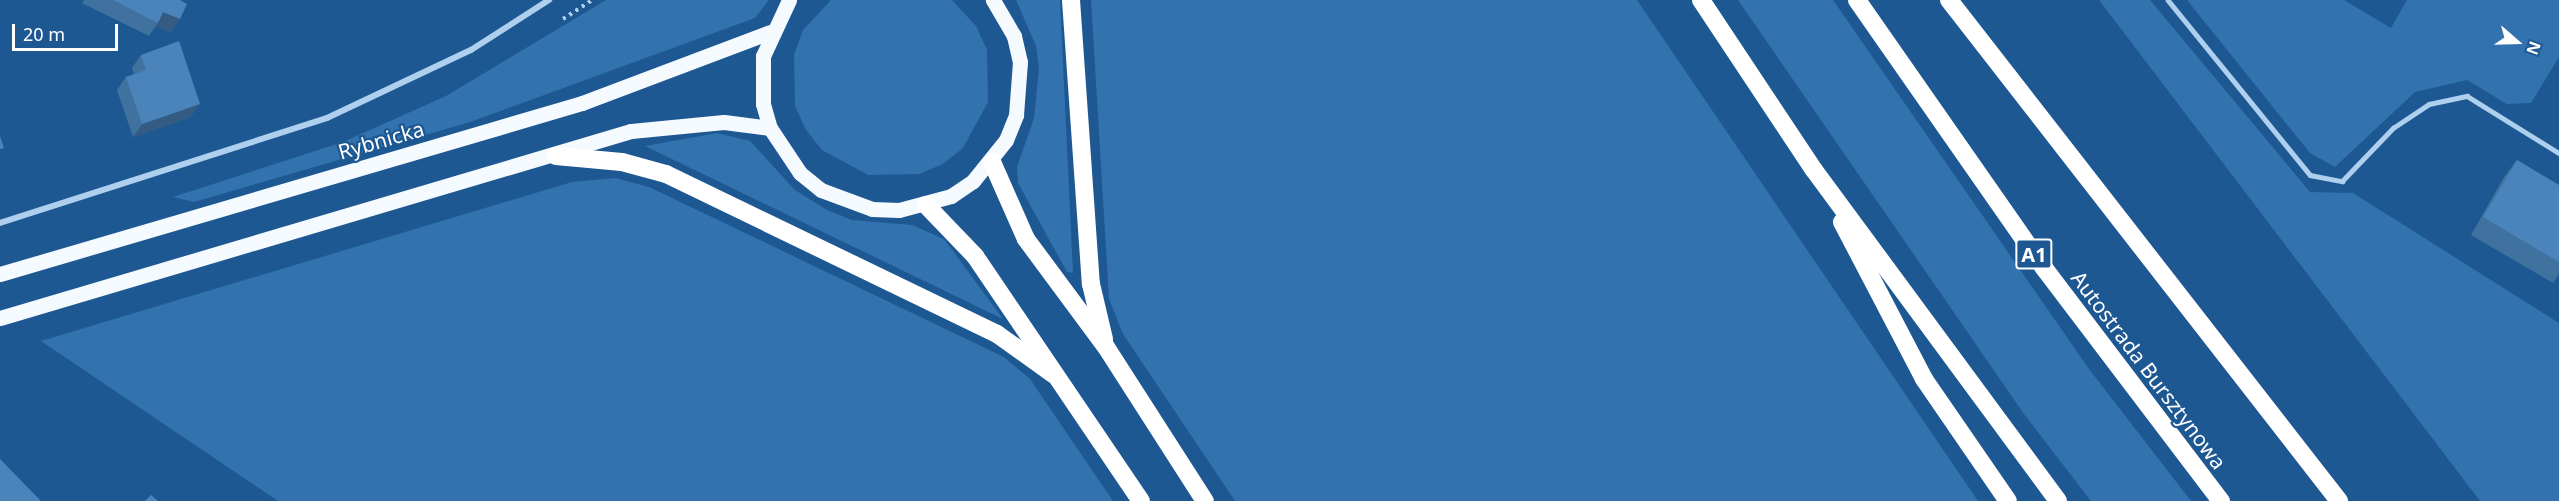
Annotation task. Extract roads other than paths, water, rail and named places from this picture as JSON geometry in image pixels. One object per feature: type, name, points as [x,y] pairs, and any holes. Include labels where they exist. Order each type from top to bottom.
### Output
[{"type":"highway","points":[[1071,0],[1091,284],[1106,347]]},
{"type":"highway","points":[[1701,0],[1814,170],[2058,501]]},
{"type":"highway","name":"Autostrada Bursztynowa","points":[[1857,0],[2044,268],[2221,501]]},
{"type":"highway","points":[[1949,0],[2339,501]]},
{"type":"highway","points":[[556,156],[622,162],[666,174],[997,334],[1053,374]]},
{"type":"highway","points":[[992,162],[1026,239],[1106,347],[1205,501]]},
{"type":"highway","points":[[1814,170],[1924,379],[2007,501]]},
{"type":"highway","points":[[926,205],[975,256],[1141,501]]},
{"type":"main road","points":[[789,0],[770,32],[761,80],[770,128],[800,173],[829,194],[872,209],[926,205],[973,181],[992,162],[1016,115],[1021,88],[1014,36],[993,0]]},
{"type":"main road","name":"Rybnicka","points":[[0,274],[582,102],[770,32]]},
{"type":"main road","points":[[0,318],[556,156],[631,131],[724,122],[770,128]]},
{"type":"street","name":"Rybnicka","points":[[0,223],[327,118],[471,50],[549,0]]},
{"type":"lane","points":[[2168,0],[2310,175],[2342,181],[2393,128],[2428,104],[2467,96],[2559,153]]}]
